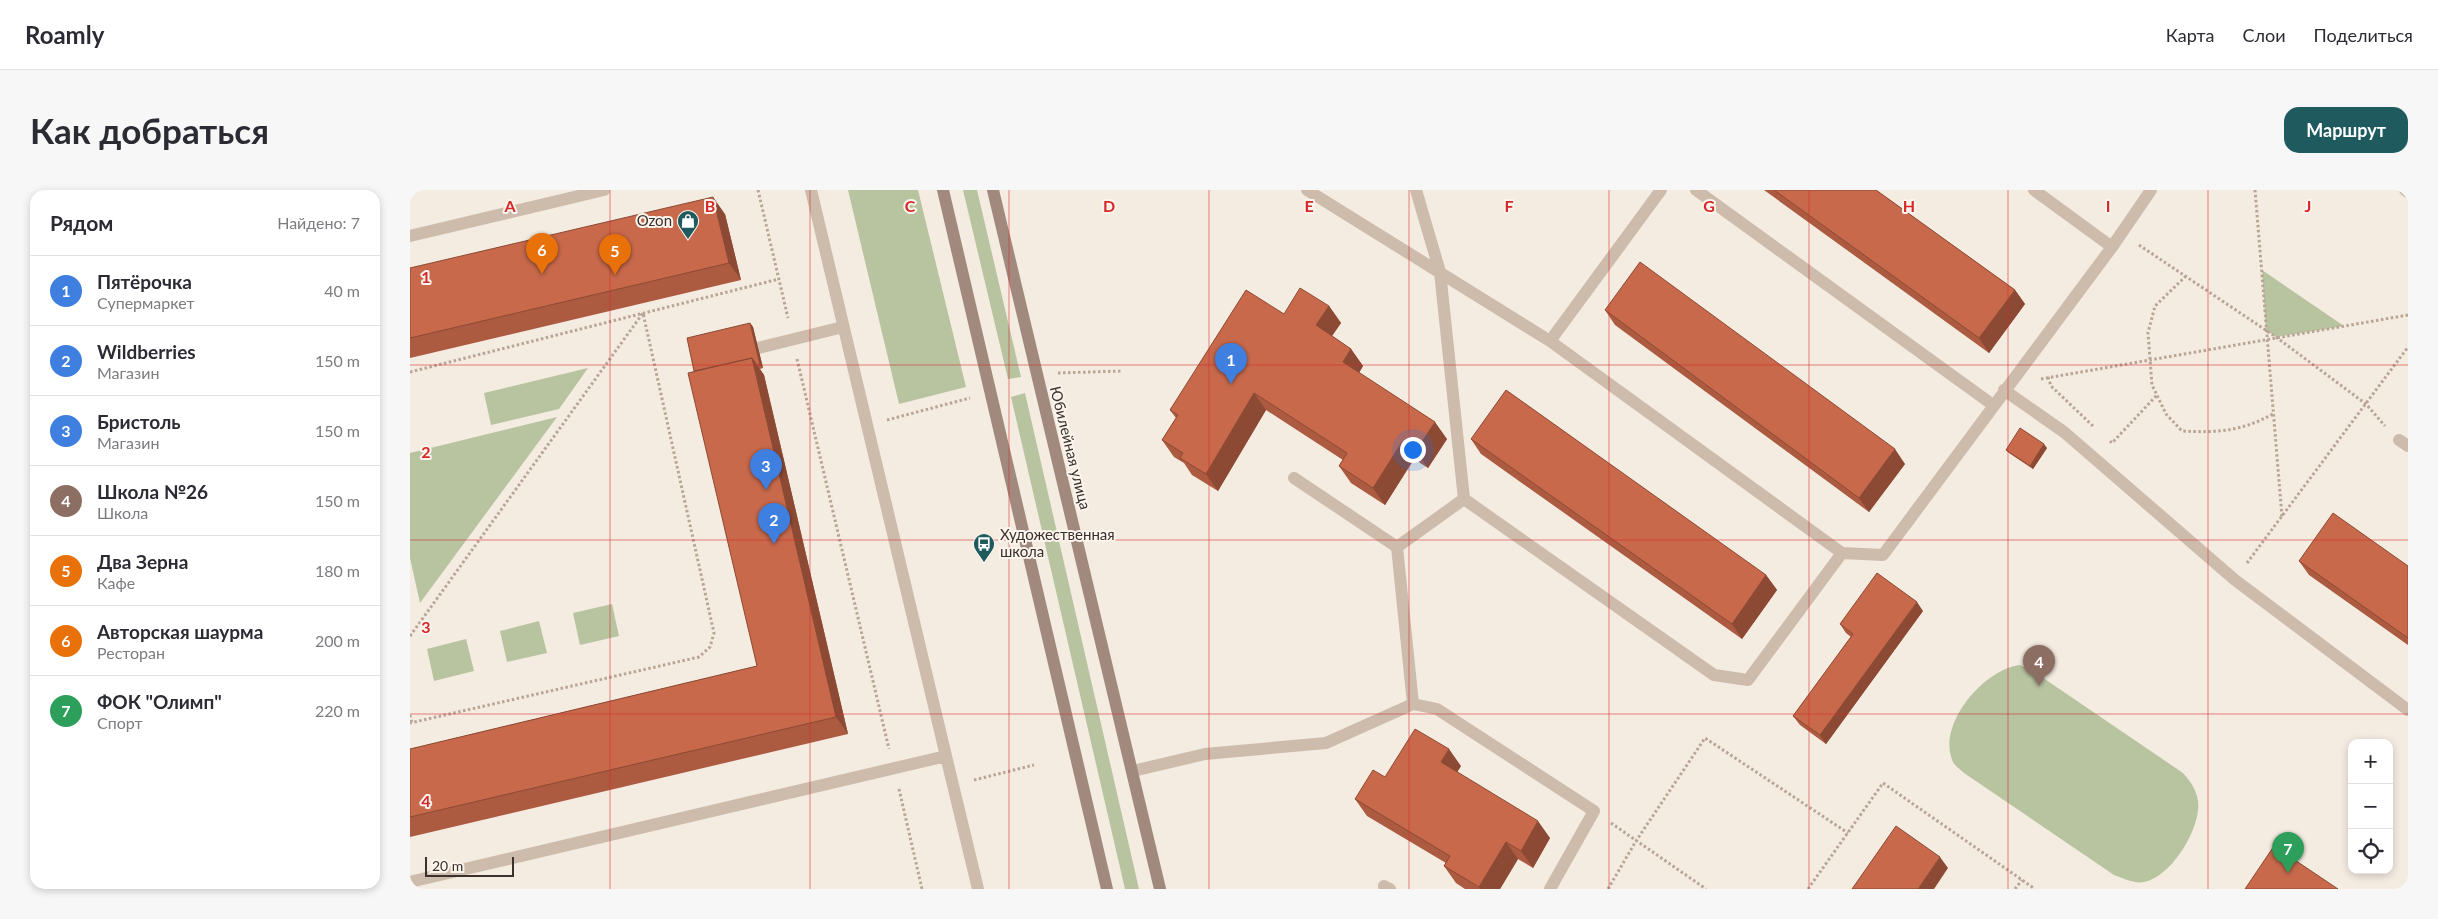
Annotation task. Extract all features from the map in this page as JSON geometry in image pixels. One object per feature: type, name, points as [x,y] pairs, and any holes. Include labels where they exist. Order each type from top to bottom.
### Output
[{"type":"main road","points":[[943,190],[1107,889]]},
{"type":"main road","name":"Юбилейная улица","points":[[992,190],[1160,889]]},
{"type":"lane","points":[[410,236],[604,190]]},
{"type":"lane","points":[[811,190],[978,889]]},
{"type":"lane","points":[[1307,190],[1550,341],[1842,553],[1882,555],[2112,247],[2151,190]]},
{"type":"lane","points":[[1416,190],[1440,272],[1464,498],[1714,675],[1748,680],[1842,553]]},
{"type":"lane","points":[[1550,341],[1661,190]]},
{"type":"lane","points":[[1696,190],[1994,405]]},
{"type":"lane","points":[[2034,190],[2112,247]]},
{"type":"lane","points":[[758,348],[843,327]]},
{"type":"lane","points":[[2004,390],[2064,432],[2235,580],[2408,710]]},
{"type":"lane","points":[[1294,478],[1397,547]]},
{"type":"lane","points":[[1397,547],[1464,498]]},
{"type":"lane","points":[[1397,547],[1413,704]]},
{"type":"lane","points":[[1133,772],[1205,754],[1326,743],[1413,704],[1437,709],[1594,811],[1550,889]]},
{"type":"lane","points":[[410,882],[946,756]]},
{"type":"path","points":[[758,190],[788,320]]},
{"type":"path","points":[[2255,190],[2282,517]]},
{"type":"path","points":[[2122,233],[2276,337],[2366,404],[2403,443]]},
{"type":"path","points":[[2186,276],[2156,306],[2148,332],[2152,385],[2166,414],[2182,431],[2214,433],[2251,426],[2274,414]]},
{"type":"path","points":[[410,372],[779,279]]},
{"type":"path","points":[[410,636],[643,313]]},
{"type":"path","points":[[410,715],[411,723],[698,657],[710,647],[714,633],[643,313]]},
{"type":"path","points":[[2039,380],[2149,359],[2408,315]]},
{"type":"path","points":[[2235,580],[2408,347]]},
{"type":"path","points":[[797,358],[889,746]]},
{"type":"path","points":[[2048,377],[2051,386],[2098,431]]},
{"type":"path","points":[[2105,437],[2112,443],[2157,395]]},
{"type":"path","points":[[1608,889],[1636,840],[1705,738],[1848,833]]},
{"type":"path","points":[[953,785],[1034,765]]},
{"type":"path","points":[[1808,889],[1883,783],[2035,889]]},
{"type":"path","points":[[899,789],[922,889]]},
{"type":"path","points":[[1594,811],[1706,889]]},
{"type":"path","points":[[2015,889],[2022,880]]},
{"type":"green space","points":[[848,190],[918,190],[966,387],[899,404]]},
{"type":"green space","points":[[963,190],[977,190],[1021,377],[1008,379]]},
{"type":"green space","points":[[2262,270],[2344,326],[2276,337],[2266,330]]},
{"type":"green space","points":[[588,368],[559,409],[491,425],[484,393]]},
{"type":"green space","points":[[1025,393],[1139,889],[1125,889],[1011,397]]},
{"type":"green space","points":[[557,417],[420,603],[410,558],[410,453]]},
{"type":"green space","points":[[612,604],[619,636],[580,645],[573,613]]},
{"type":"green space","points":[[539,621],[547,653],[507,662],[500,631]]},
{"type":"green space","points":[[466,639],[474,671],[434,681],[427,649]]},
{"type":"green space","points":[[2020,665],[2033,671],[2183,773],[2190,781],[2197,795],[2198,806],[2192,832],[2172,864],[2154,879],[2136,882],[2114,875],[1964,773],[1953,762],[1950,747],[1951,732],[1957,716],[1967,701],[1978,688],[1992,677],[2006,669]]},
{"type":"building","points":[[1774,190],[1876,190],[2015,290],[1979,338]]},
{"type":"building","points":[[713,197],[729,263],[410,338],[410,268]]},
{"type":"building","points":[[1640,262],[1895,449],[1859,498],[1605,310]]},
{"type":"building","points":[[1300,288],[1329,306],[1316,325],[1351,349],[1343,362],[1435,422],[1416,451],[1402,442],[1373,488],[1339,466],[1347,453],[1254,393],[1206,474],[1180,458],[1183,453],[1162,440],[1178,415],[1170,410],[1246,290],[1284,314]]},
{"type":"building","points":[[750,323],[760,365],[757,365],[752,358],[694,371],[687,338]]},
{"type":"building","points":[[752,358],[836,717],[410,817],[410,749],[757,666],[688,373]]},
{"type":"building","points":[[1506,390],[1766,575],[1732,624],[1471,439]]},
{"type":"building","points":[[2020,428],[2044,444],[2030,466],[2006,450]]},
{"type":"building","points":[[2333,513],[2408,566],[2408,638],[2299,561]]},
{"type":"building","points":[[1877,573],[1917,602],[1820,735],[1793,716],[1853,634],[1840,624]]},
{"type":"building","points":[[1415,729],[1449,749],[1441,762],[1538,821],[1521,851],[1506,842],[1479,887],[1444,866],[1450,856],[1355,799],[1373,770],[1385,777]]},
{"type":"building","points":[[1896,826],[1940,857],[1918,889],[1852,889]]},
{"type":"building","points":[[2274,846],[2338,889],[2245,889]]},
{"type":"place","name":"Ozon","points":[[688,240]]},
{"type":"place","name":"Авторская шаурма","points":[[542,274]]},
{"type":"place","name":"Два Зерна","points":[[615,275]]},
{"type":"place","name":"Пятёрочка","points":[[1231,384]]},
{"type":"place","name":"Бристоль","points":[[766,490]]},
{"type":"place","name":"Wildberries","points":[[774,544]]},
{"type":"place","name":"Художественная школа","points":[[984,563]]},
{"type":"place","name":"Школа №26","points":[[2039,686]]},
{"type":"place","name":"ФОК \"Олимп\"","points":[[2288,873]]}]
